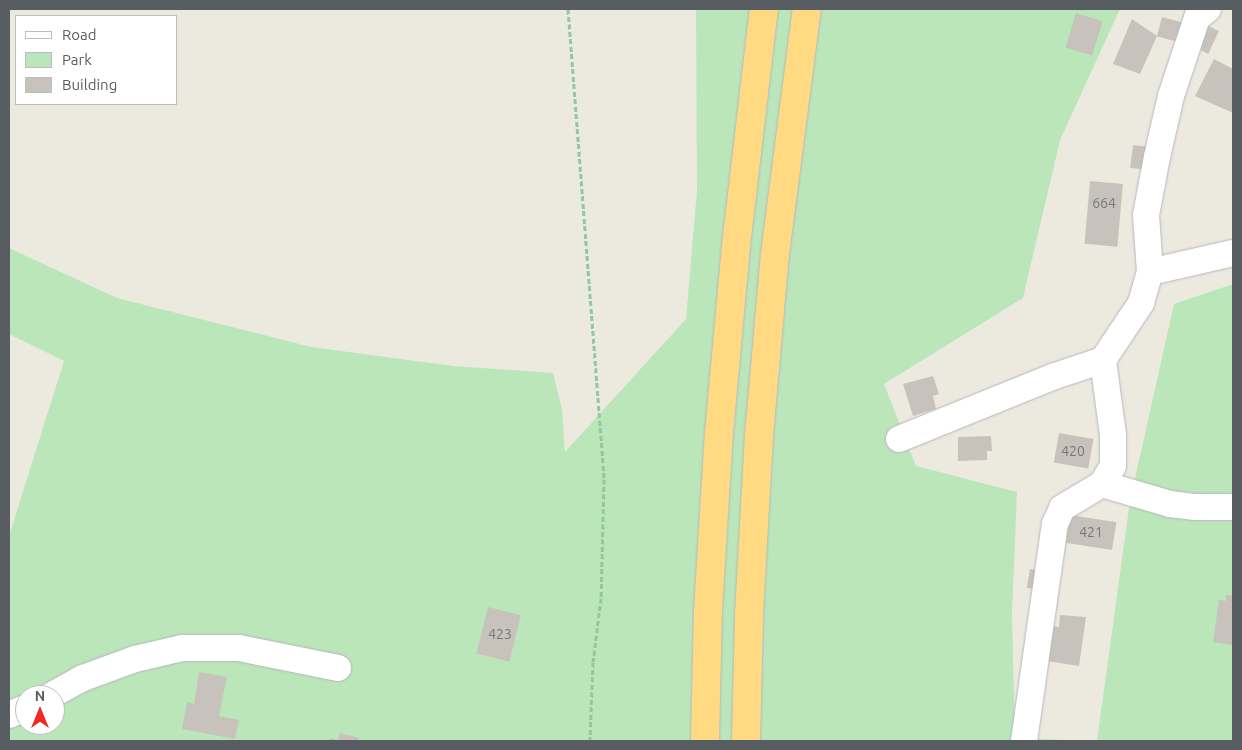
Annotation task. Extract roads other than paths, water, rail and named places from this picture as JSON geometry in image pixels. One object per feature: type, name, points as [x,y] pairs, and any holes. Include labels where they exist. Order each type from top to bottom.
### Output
[{"type":"highway","points":[[705,741],[708,611],[720,433],[736,246],[764,9]]},
{"type":"highway","points":[[746,741],[749,614],[759,436],[775,254],[807,9]]},
{"type":"street","points":[[899,439],[1037,383],[1103,360],[1142,303],[1150,272],[1146,215],[1157,157],[1171,96],[1196,18],[1208,9]]},
{"type":"street","points":[[1150,272],[1233,253]]},
{"type":"street","points":[[1024,741],[1055,524],[1062,508],[1102,484],[1113,466],[1113,435],[1103,360]]},
{"type":"street","points":[[1102,484],[1170,504],[1195,507],[1233,507]]},
{"type":"street","points":[[65,688],[83,678],[135,659],[182,648],[239,648],[338,668]]}]
